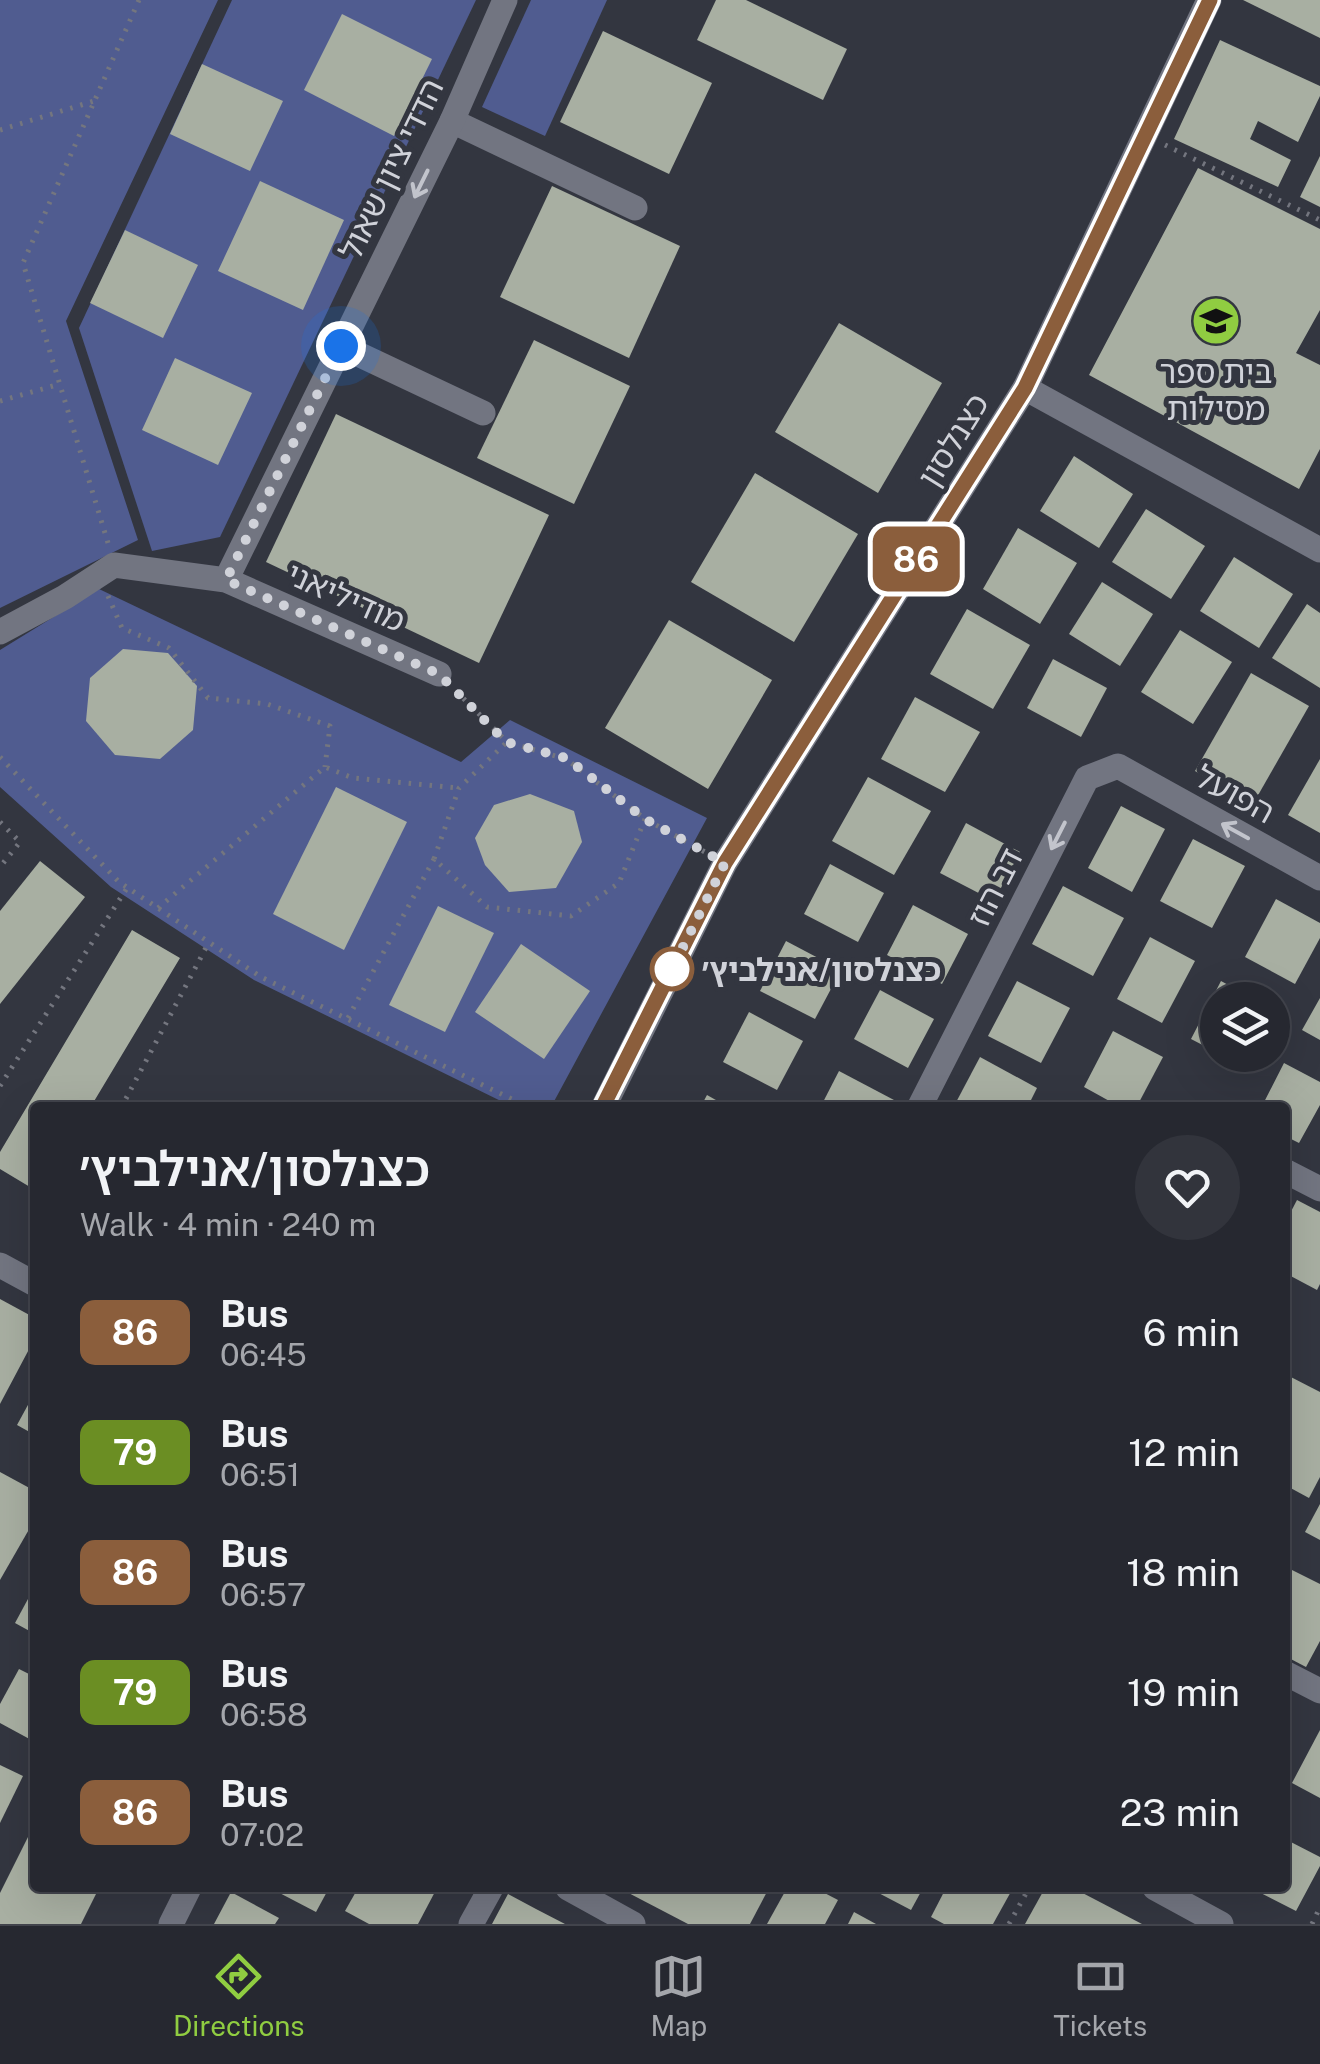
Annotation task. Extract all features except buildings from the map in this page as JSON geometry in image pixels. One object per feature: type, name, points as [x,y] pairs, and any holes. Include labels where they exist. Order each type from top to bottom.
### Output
[{"type":"street","name":"הדדי ציון שאול","points":[[226,580],[452,121],[505,0]]},
{"type":"street","name":"כצנלסון","points":[[605,1102],[725,863],[1025,388],[1210,0]]},
{"type":"street","points":[[452,121],[635,208]]},
{"type":"street","points":[[341,346],[483,412]]},
{"type":"street","points":[[1025,388],[1320,548]]},
{"type":"street","points":[[0,632],[107,570]]},
{"type":"street","name":"מודיליאני","points":[[107,570],[226,580],[439,674]]},
{"type":"street","name":"הפועל","points":[[1118,766],[1320,878]]},
{"type":"street","name":"דב הוז","points":[[922,1102],[1087,778],[1118,766]]},
{"type":"street","points":[[1290,1174],[1320,1190]]},
{"type":"street","points":[[0,1265],[30,1281]]},
{"type":"street","points":[[1290,1675],[1320,1691]]},
{"type":"street","points":[[171,1923],[187,1892]]},
{"type":"street","points":[[471,1924],[489,1892]]},
{"type":"street","points":[[575,1892],[633,1924]]},
{"type":"street","points":[[1163,1892],[1221,1924]]},
{"type":"path","points":[[139,0],[23,262],[60,384],[122,628],[170,648],[208,698],[267,704],[330,726],[325,766],[158,908]]},
{"type":"path","points":[[0,130],[94,100]]},
{"type":"path","points":[[1146,135],[1320,220]]},
{"type":"path","points":[[0,401],[60,384]]},
{"type":"path","points":[[439,674],[506,742],[566,758],[645,819],[725,863]]},
{"type":"path","points":[[348,1018],[434,859],[459,788],[506,742]]},
{"type":"path","points":[[0,758],[128,888],[261,977],[518,1102]]},
{"type":"path","points":[[325,766],[354,778],[459,788]]},
{"type":"path","points":[[434,859],[487,907],[572,916],[619,883],[645,819]]},
{"type":"path","points":[[0,822],[20,842],[0,867]]},
{"type":"path","points":[[0,1086],[128,888]]},
{"type":"path","points":[[124,1102],[209,942]]},
{"type":"path","points":[[1009,1924],[1027,1892]]},
{"type":"path","points":[[1312,1924],[1320,1907]]},
{"type":"shaded area","points":[[0,0],[218,0],[66,321],[138,540],[0,608]]},
{"type":"shaded area","points":[[232,0],[476,0],[220,537],[152,551],[79,328]]},
{"type":"shaded area","points":[[531,0],[607,0],[545,136],[482,107]]},
{"type":"shaded area","points":[[99,589],[461,762],[510,720],[707,818],[554,1102],[503,1102],[254,980],[111,887],[0,787],[0,650]]},
{"type":"bus line","name":"86","points":[[605,1102],[725,863],[1025,388],[1210,0]]},
{"type":"place","name":"בית ספר מסילות","points":[[1216,321]]},
{"type":"place","name":"כצנלסון/אנילביץ׳","points":[[672,969]]},
{"type":"route","points":[[341,346],[226,580],[439,674],[506,742],[566,758],[645,819],[725,863],[672,969]]}]
